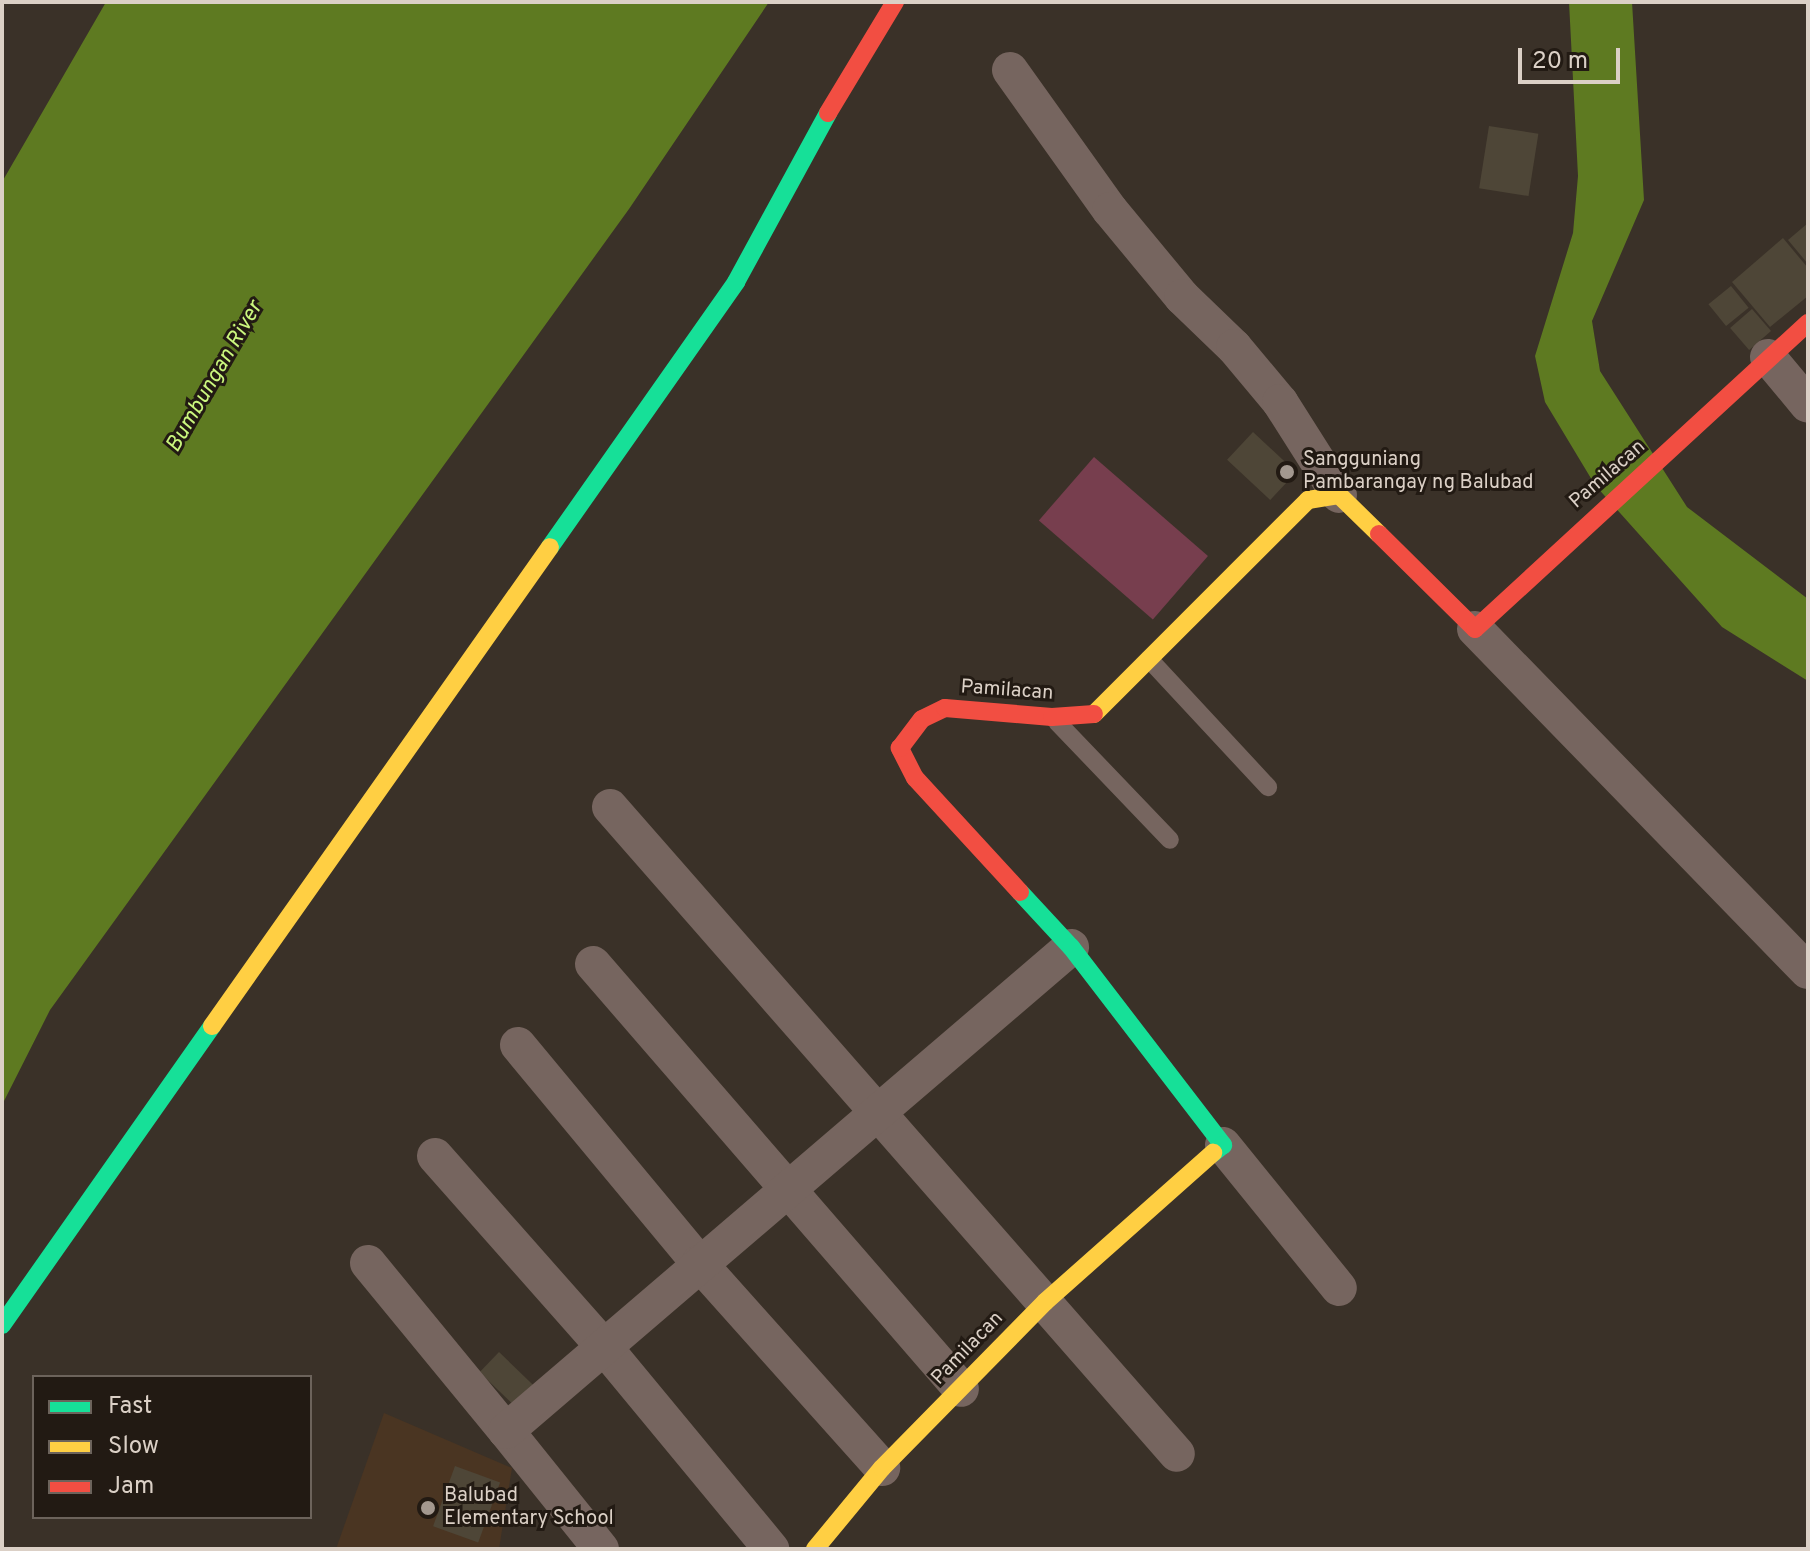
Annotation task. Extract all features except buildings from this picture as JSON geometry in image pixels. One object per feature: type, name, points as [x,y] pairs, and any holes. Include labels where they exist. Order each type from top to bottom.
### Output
[{"type":"street","points":[[2,1325],[736,282],[798,162],[895,2]]},
{"type":"street","points":[[1010,70],[1110,210],[1182,297],[1280,402],[1339,495],[1475,629],[1808,971]]},
{"type":"street","name":"Pamilacan","points":[[1475,629],[1604,507],[1808,323]]},
{"type":"street","points":[[1768,357],[1808,405]]},
{"type":"street","name":"Pamilacan","points":[[815,1549],[882,1468],[1045,1302],[1223,1145],[1071,947],[915,778],[900,748],[922,719],[945,708],[1052,717],[1095,714],[1308,500],[1339,495]]},
{"type":"street","points":[[610,807],[1177,1454]]},
{"type":"street","points":[[506,1431],[788,1187],[880,1115],[1071,947]]},
{"type":"street","points":[[593,964],[961,1389]]},
{"type":"street","points":[[518,1045],[699,1263],[882,1468]]},
{"type":"street","points":[[1223,1145],[1339,1288]]},
{"type":"street","points":[[435,1156],[605,1348],[771,1549]]},
{"type":"street","points":[[368,1263],[601,1549]]},
{"type":"lane","points":[[1149,659],[1268,787]]},
{"type":"lane","points":[[1052,717],[1170,840]]},
{"type":"shaded area","points":[[1094,457],[1208,556],[1153,619],[1039,520]]},
{"type":"shaded area","name":"Balubad Elementary School","points":[[384,1413],[512,1468],[499,1549],[336,1549]]},
{"type":"water","name":"Bumbungan River","points":[[106,2],[769,2],[629,209],[50,1010],[2,1105],[2,182]]},
{"type":"water","points":[[1569,2],[1632,2],[1644,200],[1592,321],[1600,371],[1687,507],[1808,599],[1808,681],[1722,627],[1595,485],[1545,402],[1535,356],[1573,233],[1578,176]]},
{"type":"traffic: fast","points":[[550,547],[736,282],[828,113]]},
{"type":"traffic: fast","points":[[1020,892],[1071,947],[1223,1145],[1213,1153]]},
{"type":"traffic: fast","points":[[2,1325],[212,1026]]},
{"type":"traffic: slow","points":[[1094,714],[1308,500],[1339,495],[1379,534]]},
{"type":"traffic: slow","points":[[212,1026],[550,547]]},
{"type":"traffic: slow","points":[[815,1549],[882,1468],[1045,1302],[1213,1153]]},
{"type":"traffic: jam","points":[[828,113],[895,2]]},
{"type":"traffic: jam","points":[[1379,534],[1475,629],[1808,323]]},
{"type":"traffic: jam","points":[[1020,892],[915,778],[900,748],[922,719],[945,708],[1052,717],[1094,714]]},
{"type":"place","name":"Sangguniang Pambarangay ng Balubad","points":[[1287,472]]},
{"type":"place","name":"Balubad Elementary School","points":[[428,1508]]}]
